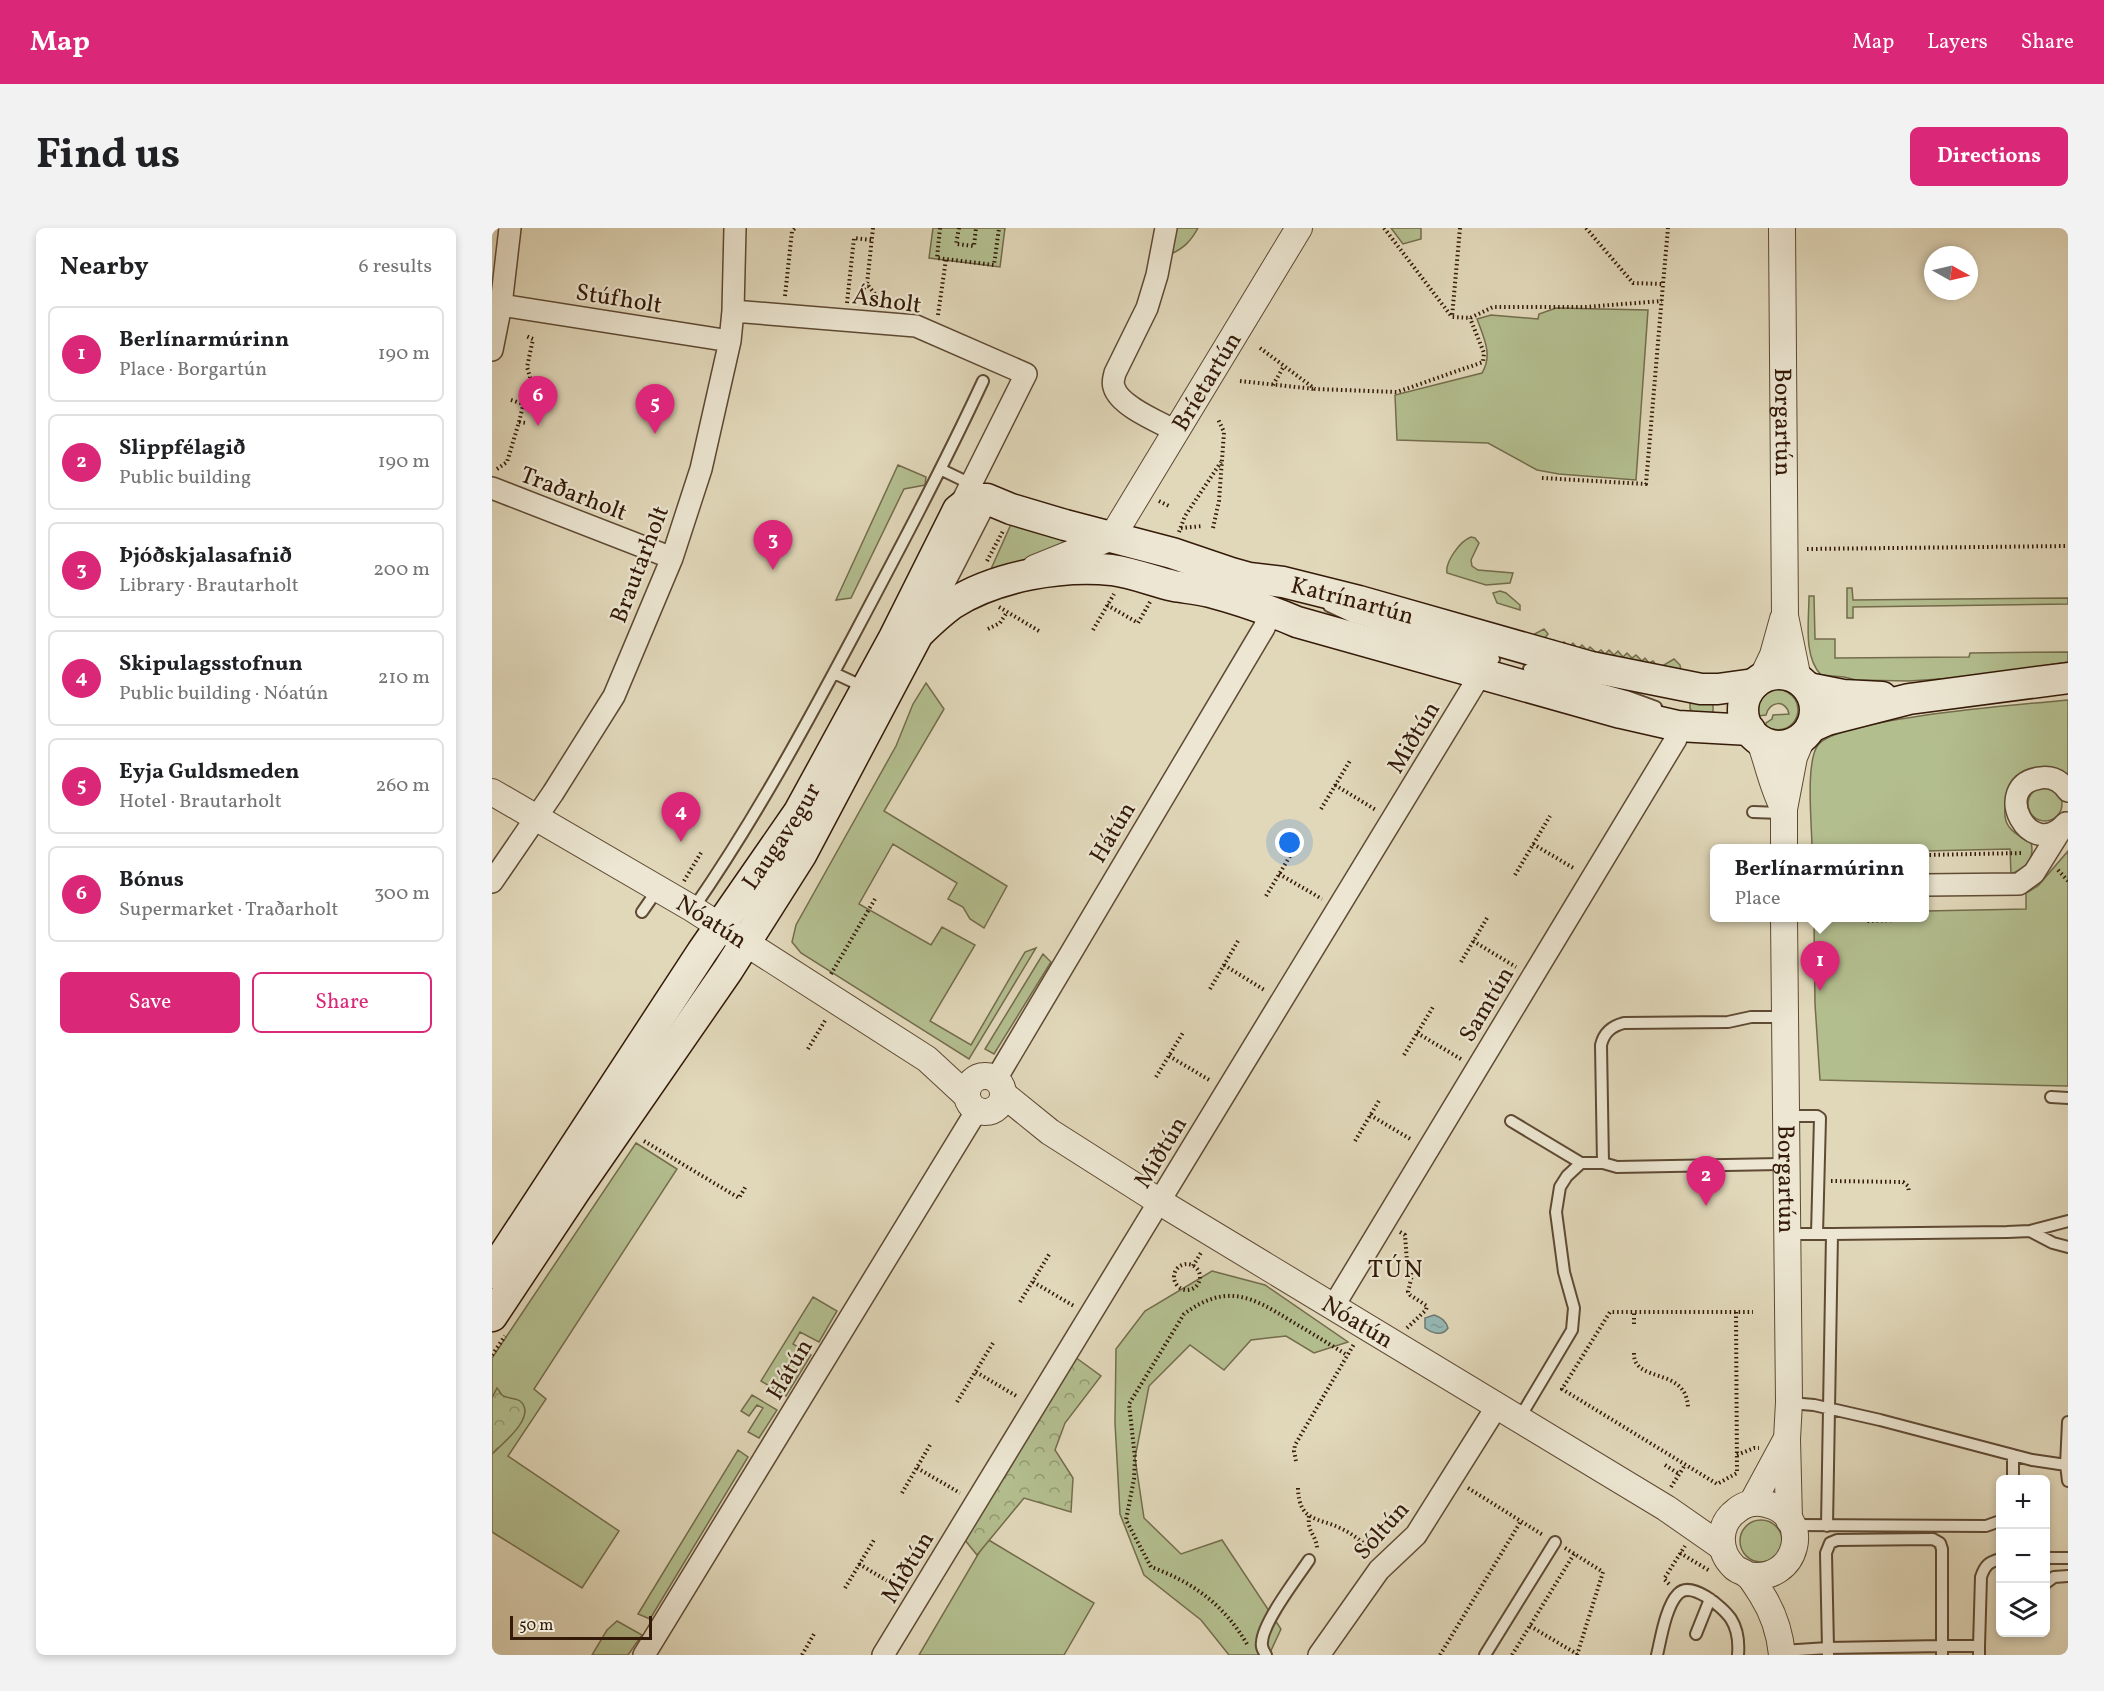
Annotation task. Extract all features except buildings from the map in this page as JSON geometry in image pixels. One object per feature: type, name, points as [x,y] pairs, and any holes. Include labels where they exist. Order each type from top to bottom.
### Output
[{"type":"main road","name":"Katrínartún","points":[[972,498],[1172,553],[1249,578],[1283,582],[1359,601],[1591,668],[1701,689],[1718,689],[1758,681]]},
{"type":"main road","name":"Laugavegur","points":[[492,1316],[745,943],[801,855],[876,693],[972,498]]},
{"type":"main road","name":"Katrínartún","points":[[918,634],[935,617],[953,604],[973,593],[1019,576],[1089,569],[1113,570],[1148,588],[1174,586],[1282,600],[1297,622],[1487,667],[1621,713],[1685,719],[1754,735]]},
{"type":"main road","name":"Laugavegur","points":[[494,1267],[799,812],[876,693],[918,634]]},
{"type":"main road","points":[[1758,681],[1780,674],[1843,695],[1909,699]]},
{"type":"main road","points":[[1754,735],[1769,744],[1780,746],[1791,744],[1827,720],[1909,699],[2068,678]]},
{"type":"main road","name":"Borgartún","points":[[1754,735],[1743,711],[1748,692],[1758,681]]},
{"type":"main road","name":"Borgartún","points":[[1803,683],[1815,707],[1815,717],[1806,732]]},
{"type":"street","points":[[492,350],[501,305],[510,228]]},
{"type":"street","name":"Brautarholt","points":[[492,882],[614,696],[672,558],[701,468],[730,341],[734,311],[735,228]]},
{"type":"street","points":[[1166,228],[1157,275],[1147,308],[1115,373],[1113,383],[1119,397],[1133,408],[1176,431]]},
{"type":"street","name":"Bríetartún","points":[[1112,537],[1299,228]]},
{"type":"street","name":"Borgartún","points":[[1782,228],[1785,616],[1803,683]]},
{"type":"street","name":"Stúfholt","points":[[501,305],[730,341]]},
{"type":"street","name":"Ásholt","points":[[734,311],[916,326],[1026,374]]},
{"type":"street","name":"Laugavegur","points":[[918,634],[972,498],[1026,374]]},
{"type":"street","name":"Traðarholt","points":[[492,479],[672,558]]},
{"type":"street","points":[[1019,576],[1046,562],[1112,537],[1148,588]]},
{"type":"street","name":"Hátún","points":[[644,1655],[1282,600]]},
{"type":"street","name":"Borgartún","points":[[1758,681],[1773,655],[1780,626],[1785,616]]},
{"type":"street","name":"Miðtún","points":[[883,1655],[1487,667]]},
{"type":"street","name":"Samtún","points":[[1333,1307],[1676,739],[1685,719]]},
{"type":"street","name":"Borgartún","points":[[1784,844],[1784,811],[1794,757],[1806,732]]},
{"type":"street","name":"Borgartún","points":[[1754,735],[1784,811]]},
{"type":"street","points":[[2065,824],[2046,834],[2028,829],[2017,815],[2017,797],[2027,783],[2044,777],[2060,782],[2068,791]]},
{"type":"street","name":"Nóatún","points":[[492,792],[693,909],[985,1094],[1004,1113],[1050,1132],[1160,1202],[1518,1419],[1667,1500],[1720,1558]]},
{"type":"street","points":[[1929,885],[2019,884],[2034,873],[2065,824]]},
{"type":"street","name":"Borgartún","points":[[1777,1623],[1748,1575],[1734,1567],[1729,1561],[1720,1558],[1722,1533],[1727,1520],[1742,1508],[1776,1444],[1789,1402],[1784,922]]},
{"type":"street","name":"Sóltún","points":[[1319,1655],[1361,1592],[1416,1535],[1497,1406]]},
{"type":"street","name":"Borgartún","points":[[1776,1444],[1795,1537],[1794,1549],[1785,1565],[1777,1623],[1782,1653]]},
{"type":"street","name":"Nóatún","points":[[1667,1500],[1742,1508]]},
{"type":"street","points":[[1742,1508],[1769,1504],[1784,1513],[1791,1523]]},
{"type":"street","points":[[1748,1575],[1772,1574],[1785,1565]]},
{"type":"lane","points":[[693,909],[751,821],[834,673],[942,470],[984,381]]},
{"type":"lane","points":[[942,470],[972,498]]},
{"type":"lane","points":[[1249,578],[1306,613]]},
{"type":"lane","points":[[1282,600],[1326,604],[1352,617],[1487,667]]},
{"type":"lane","points":[[1328,617],[1352,617]]},
{"type":"lane","points":[[1528,669],[1626,696],[1685,719]]},
{"type":"lane","points":[[834,673],[876,693]]},
{"type":"lane","points":[[1626,696],[1684,694],[1701,689]]},
{"type":"lane","points":[[1753,812],[1784,811]]},
{"type":"lane","points":[[642,912],[658,889]]},
{"type":"lane","points":[[1604,1163],[1601,1045],[1603,1038],[1612,1028],[1624,1023],[1728,1023],[1751,1017],[1786,1017]]},
{"type":"lane","points":[[2051,1097],[2068,1098]]},
{"type":"lane","points":[[1786,1116],[1817,1116],[1820,1118],[1817,1234]]},
{"type":"lane","points":[[1511,1121],[1581,1163],[1604,1163],[1617,1167],[1787,1164]]},
{"type":"lane","points":[[1518,1419],[1572,1330],[1574,1308],[1564,1272],[1556,1212],[1560,1187],[1567,1176],[1581,1163]]},
{"type":"lane","points":[[1788,1234],[2030,1231],[2068,1221]]},
{"type":"lane","points":[[2030,1231],[2053,1243],[2068,1247]]},
{"type":"lane","points":[[1827,1526],[1832,1234]]},
{"type":"lane","points":[[1789,1402],[1830,1408],[2049,1464],[2067,1465]]},
{"type":"lane","points":[[2068,1422],[2068,1481]]},
{"type":"lane","points":[[2013,1455],[2013,1475]]},
{"type":"lane","points":[[1791,1523],[1827,1526],[1986,1526],[1996,1523]]},
{"type":"lane","points":[[1828,1652],[1826,1553],[1830,1543],[1837,1540],[1933,1539],[1940,1543],[1942,1549],[1942,1650]]},
{"type":"lane","points":[[1485,1655],[1555,1542]]},
{"type":"lane","points":[[2050,1558],[2068,1558]]},
{"type":"lane","points":[[1266,1655],[1262,1648],[1262,1640],[1266,1627],[1309,1560]]},
{"type":"lane","points":[[1782,1653],[1979,1650],[1981,1577],[1984,1567],[1996,1560]]},
{"type":"lane","points":[[2050,1580],[2054,1577],[2068,1576]]},
{"type":"lane","points":[[1657,1655],[1671,1604],[1679,1592],[1685,1590],[1710,1599],[1731,1619],[1738,1643],[1738,1655]]},
{"type":"lane","points":[[1696,1634],[1710,1599]]},
{"type":"path","points":[[787,272],[792,231],[795,228]]},
{"type":"path","points":[[873,228],[867,284],[885,308],[884,323]]},
{"type":"path","points":[[940,228],[937,258],[994,265],[999,228]]},
{"type":"path","points":[[959,228],[956,244],[974,246],[976,228]]},
{"type":"path","points":[[1384,228],[1452,317],[1470,318],[1493,307],[1585,307],[1662,301]]},
{"type":"path","points":[[1452,317],[1460,228]]},
{"type":"path","points":[[1586,228],[1634,283],[1663,284]]},
{"type":"path","points":[[1542,478],[1646,484],[1668,228]]},
{"type":"path","points":[[845,314],[854,238],[872,240]]},
{"type":"path","points":[[930,332],[938,319],[946,259]]},
{"type":"path","points":[[1240,381],[1315,389],[1396,392],[1481,364],[1485,356],[1470,318]]},
{"type":"path","points":[[492,479],[507,462],[530,376],[527,367],[533,339],[526,336]]},
{"type":"path","points":[[1260,348],[1315,389]]},
{"type":"path","points":[[1274,385],[1284,366]]},
{"type":"path","points":[[511,400],[523,404]]},
{"type":"path","points":[[1213,528],[1219,501],[1224,432],[1218,419]]},
{"type":"path","points":[[519,422],[526,423]]},
{"type":"path","points":[[1178,536],[1185,516],[1221,461]]},
{"type":"path","points":[[992,553],[1007,522]]},
{"type":"path","points":[[1181,528],[1203,526]]},
{"type":"path","points":[[1807,549],[2068,546]]},
{"type":"path","points":[[1107,605],[1138,623],[1148,588]]},
{"type":"path","points":[[1093,630],[1116,591]]},
{"type":"path","points":[[996,606],[1039,631]]},
{"type":"path","points":[[988,628],[1000,623],[1007,612]]},
{"type":"path","points":[[1321,809],[1351,759]]},
{"type":"path","points":[[1335,785],[1392,819]]},
{"type":"path","points":[[1515,874],[1550,816]]},
{"type":"path","points":[[1533,844],[1591,879]]},
{"type":"path","points":[[684,881],[702,851]]},
{"type":"path","points":[[1266,896],[1293,851]]},
{"type":"path","points":[[1929,855],[2047,852]]},
{"type":"path","points":[[1279,874],[1338,909]]},
{"type":"path","points":[[836,965],[874,899]]},
{"type":"path","points":[[1461,962],[1487,918]]},
{"type":"path","points":[[1210,988],[1238,941]]},
{"type":"path","points":[[1473,941],[1532,976]]},
{"type":"path","points":[[1224,965],[1282,1000]]},
{"type":"path","points":[[1404,1054],[1433,1007]]},
{"type":"path","points":[[808,1049],[821,1027]]},
{"type":"path","points":[[1156,1077],[1184,1031]]},
{"type":"path","points":[[1417,1033],[1477,1069]]},
{"type":"path","points":[[1169,1056],[1227,1090]]},
{"type":"path","points":[[1354,1141],[1380,1099]]},
{"type":"path","points":[[1370,1115],[1428,1150]]},
{"type":"path","points":[[645,1142],[739,1198],[746,1186]]},
{"type":"path","points":[[1819,1181],[1903,1182],[1908,1186],[1909,1192]]},
{"type":"path","points":[[1386,1220],[1405,1235],[1407,1262],[1412,1275],[1408,1292],[1427,1306],[1426,1310],[1405,1329]]},
{"type":"path","points":[[1193,1266],[1204,1248]]},
{"type":"path","points":[[1020,1302],[1050,1253]]},
{"type":"path","points":[[1186,1264],[1193,1266],[1198,1270],[1200,1277],[1198,1283],[1194,1288],[1181,1289],[1176,1285],[1175,1272],[1186,1264]]},
{"type":"path","points":[[1033,1282],[1090,1316]]},
{"type":"path","points":[[1248,1645],[1228,1616],[1202,1592],[1186,1581],[1151,1568],[1126,1520],[1135,1458],[1129,1404],[1184,1314],[1195,1306],[1220,1297],[1241,1297],[1262,1302],[1347,1355]]},
{"type":"path","points":[[1736,1312],[1737,1473],[1717,1484],[1562,1389],[1610,1312],[1736,1312],[1754,1312]]},
{"type":"path","points":[[1634,1312],[1634,1324]]},
{"type":"path","points":[[1296,1461],[1295,1445],[1356,1341]]},
{"type":"path","points":[[957,1402],[993,1343]]},
{"type":"path","points":[[1634,1353],[1636,1363],[1643,1370],[1673,1380],[1681,1386],[1687,1396],[1688,1408]]},
{"type":"path","points":[[975,1372],[1034,1407]]},
{"type":"path","points":[[1737,1455],[1754,1448],[1776,1444]]},
{"type":"path","points":[[902,1493],[930,1445]]},
{"type":"path","points":[[1665,1465],[1679,1474]]},
{"type":"path","points":[[1667,1500],[1685,1465]]},
{"type":"path","points":[[917,1468],[976,1503]]},
{"type":"path","points":[[1723,1489],[1724,1480]]},
{"type":"path","points":[[1298,1488],[1301,1504],[1309,1515],[1319,1522],[1341,1528],[1352,1534],[1388,1562]]},
{"type":"path","points":[[1309,1515],[1308,1527],[1317,1543]]},
{"type":"path","points":[[1440,1655],[1521,1521]]},
{"type":"path","points":[[845,1588],[874,1540]]},
{"type":"path","points":[[1679,1592],[1664,1580],[1684,1547]]},
{"type":"path","points":[[1680,1553],[1709,1572],[1720,1558]]},
{"type":"path","points":[[1512,1655],[1574,1554]]},
{"type":"path","points":[[860,1564],[917,1599]]},
{"type":"path","points":[[1530,1626],[1577,1654]]},
{"type":"path","points":[[802,1655],[814,1634]]},
{"type":"green space","points":[[933,228],[1005,228],[1000,267],[929,258]]},
{"type":"green space","points":[[1174,228],[1198,228],[1187,244],[1171,254]]},
{"type":"green space","points":[[1391,228],[1421,228],[1421,239],[1403,244]]},
{"type":"green space","points":[[1556,308],[1648,310],[1636,480],[1537,470],[1488,443],[1397,440],[1395,395],[1482,373],[1487,353],[1477,319],[1491,315],[1538,319],[1539,314]]},
{"type":"green space","points":[[898,465],[926,477],[925,485],[904,489],[851,598],[836,600]]},
{"type":"green space","points":[[1012,522],[1073,540],[993,576],[991,569]]},
{"type":"green space","points":[[1471,537],[1479,543],[1471,560],[1472,566],[1478,570],[1513,573],[1510,583],[1486,585],[1447,573],[1448,563],[1454,552]]},
{"type":"green space","points":[[1847,588],[1852,588],[1853,600],[2068,598],[2068,604],[1853,607],[1853,618],[1847,618]]},
{"type":"green space","points":[[1500,591],[1506,593],[1520,605],[1520,610],[1497,603],[1493,593]]},
{"type":"green space","points":[[1809,596],[1814,596],[1815,639],[1835,639],[1835,658],[1969,657],[1970,653],[2068,652],[2068,662],[1969,677],[1909,681],[1856,680],[1821,675],[1815,667],[1809,648]]},
{"type":"green space","points":[[1544,629],[1548,634],[1544,639],[1550,644],[1554,640],[1560,645],[1564,642],[1569,647],[1573,643],[1578,649],[1582,645],[1587,650],[1590,647],[1597,653],[1601,650],[1605,654],[1609,650],[1614,655],[1618,651],[1623,657],[1627,653],[1632,658],[1636,655],[1642,661],[1645,658],[1649,663],[1653,661],[1659,668],[1674,659],[1680,665],[1682,676],[1681,678],[1621,667],[1525,639]]},
{"type":"green space","points":[[926,683],[944,709],[884,811],[1007,886],[984,928],[970,919],[963,907],[948,899],[957,883],[893,844],[859,904],[931,945],[942,927],[975,945],[930,1021],[971,1045],[1025,952],[1036,948],[969,1059],[801,953],[792,942],[796,925],[896,746],[913,704]]},
{"type":"green space","points":[[1778,689],[1789,693],[1795,699],[1798,707],[1793,723],[1787,728],[1777,730],[1766,727],[1766,723],[1772,719],[1773,715],[1789,714],[1785,706],[1774,705],[1770,707],[1766,715],[1758,716],[1758,706],[1765,694]]},
{"type":"green space","points":[[1713,698],[1713,720],[1698,716],[1690,709],[1690,700]]},
{"type":"green space","points":[[2068,700],[2068,777],[2045,769],[2031,769],[2019,777],[2007,799],[2005,814],[2008,825],[2016,834],[2031,842],[2032,854],[2021,869],[2011,874],[2010,849],[1929,851],[1929,844],[1812,844],[1810,779],[1814,753],[1818,745],[1833,735],[1860,727],[1976,709]]},
{"type":"green space","points":[[2045,787],[2057,792],[2062,804],[2057,816],[2045,821],[2033,816],[2028,804],[2033,792]]},
{"type":"green space","points":[[2068,851],[2068,1086],[1820,1080],[1815,1004],[1814,922],[1929,922],[1929,911],[2026,909],[2026,893],[2038,886]]},
{"type":"green space","points":[[1043,954],[1051,962],[994,1054],[985,1049]]},
{"type":"green space","points":[[636,1143],[677,1169],[534,1389],[546,1399],[508,1456],[619,1531],[582,1588],[492,1532],[492,1358]]},
{"type":"green space","points":[[1212,1271],[1265,1285],[1348,1342],[1314,1353],[1286,1336],[1251,1340],[1224,1370],[1190,1345],[1149,1386],[1135,1458],[1144,1518],[1181,1554],[1222,1540],[1281,1629],[1269,1655],[1229,1655],[1201,1620],[1144,1575],[1120,1514],[1115,1423],[1116,1349],[1145,1311]]},
{"type":"green space","points":[[813,1297],[837,1311],[819,1342],[800,1332],[793,1344],[811,1355],[786,1396],[761,1381]]},
{"type":"green space","points":[[1075,1357],[1101,1376],[1065,1423],[1055,1450],[1073,1478],[1071,1512],[1024,1498],[977,1555],[964,1539]]},
{"type":"green space","points":[[497,1388],[504,1396],[520,1401],[525,1414],[517,1429],[492,1454],[492,1398]]},
{"type":"green space","points":[[752,1395],[777,1410],[759,1438],[748,1432],[763,1408],[757,1405],[749,1416],[741,1411]]},
{"type":"green space","points":[[738,1450],[748,1457],[650,1619],[638,1614]]},
{"type":"green space","points":[[1761,1520],[1776,1526],[1782,1541],[1776,1556],[1761,1562],[1746,1556],[1740,1541],[1746,1526]]},
{"type":"green space","points":[[987,1539],[1094,1603],[1064,1655],[919,1655]]},
{"type":"green space","points":[[617,1621],[642,1635],[628,1655],[592,1655],[607,1630]]},
{"type":"water","points":[[1434,1315],[1446,1323],[1448,1328],[1446,1331],[1434,1333],[1425,1328],[1425,1318]]},
{"type":"place","name":"Bónus","points":[[538,426]]},
{"type":"place","name":"Eyja Guldsmeden","points":[[655,434]]},
{"type":"place","name":"Þjóðskjalasafnið","points":[[773,570]]},
{"type":"place","name":"Skipulagsstofnun","points":[[681,842]]},
{"type":"place","name":"Berlínarmúrinn","points":[[1820,991]]},
{"type":"place","name":"Slippfélagið","points":[[1706,1206]]},
{"type":"district","name":"TÚN","points":[[1396,1268]]}]
